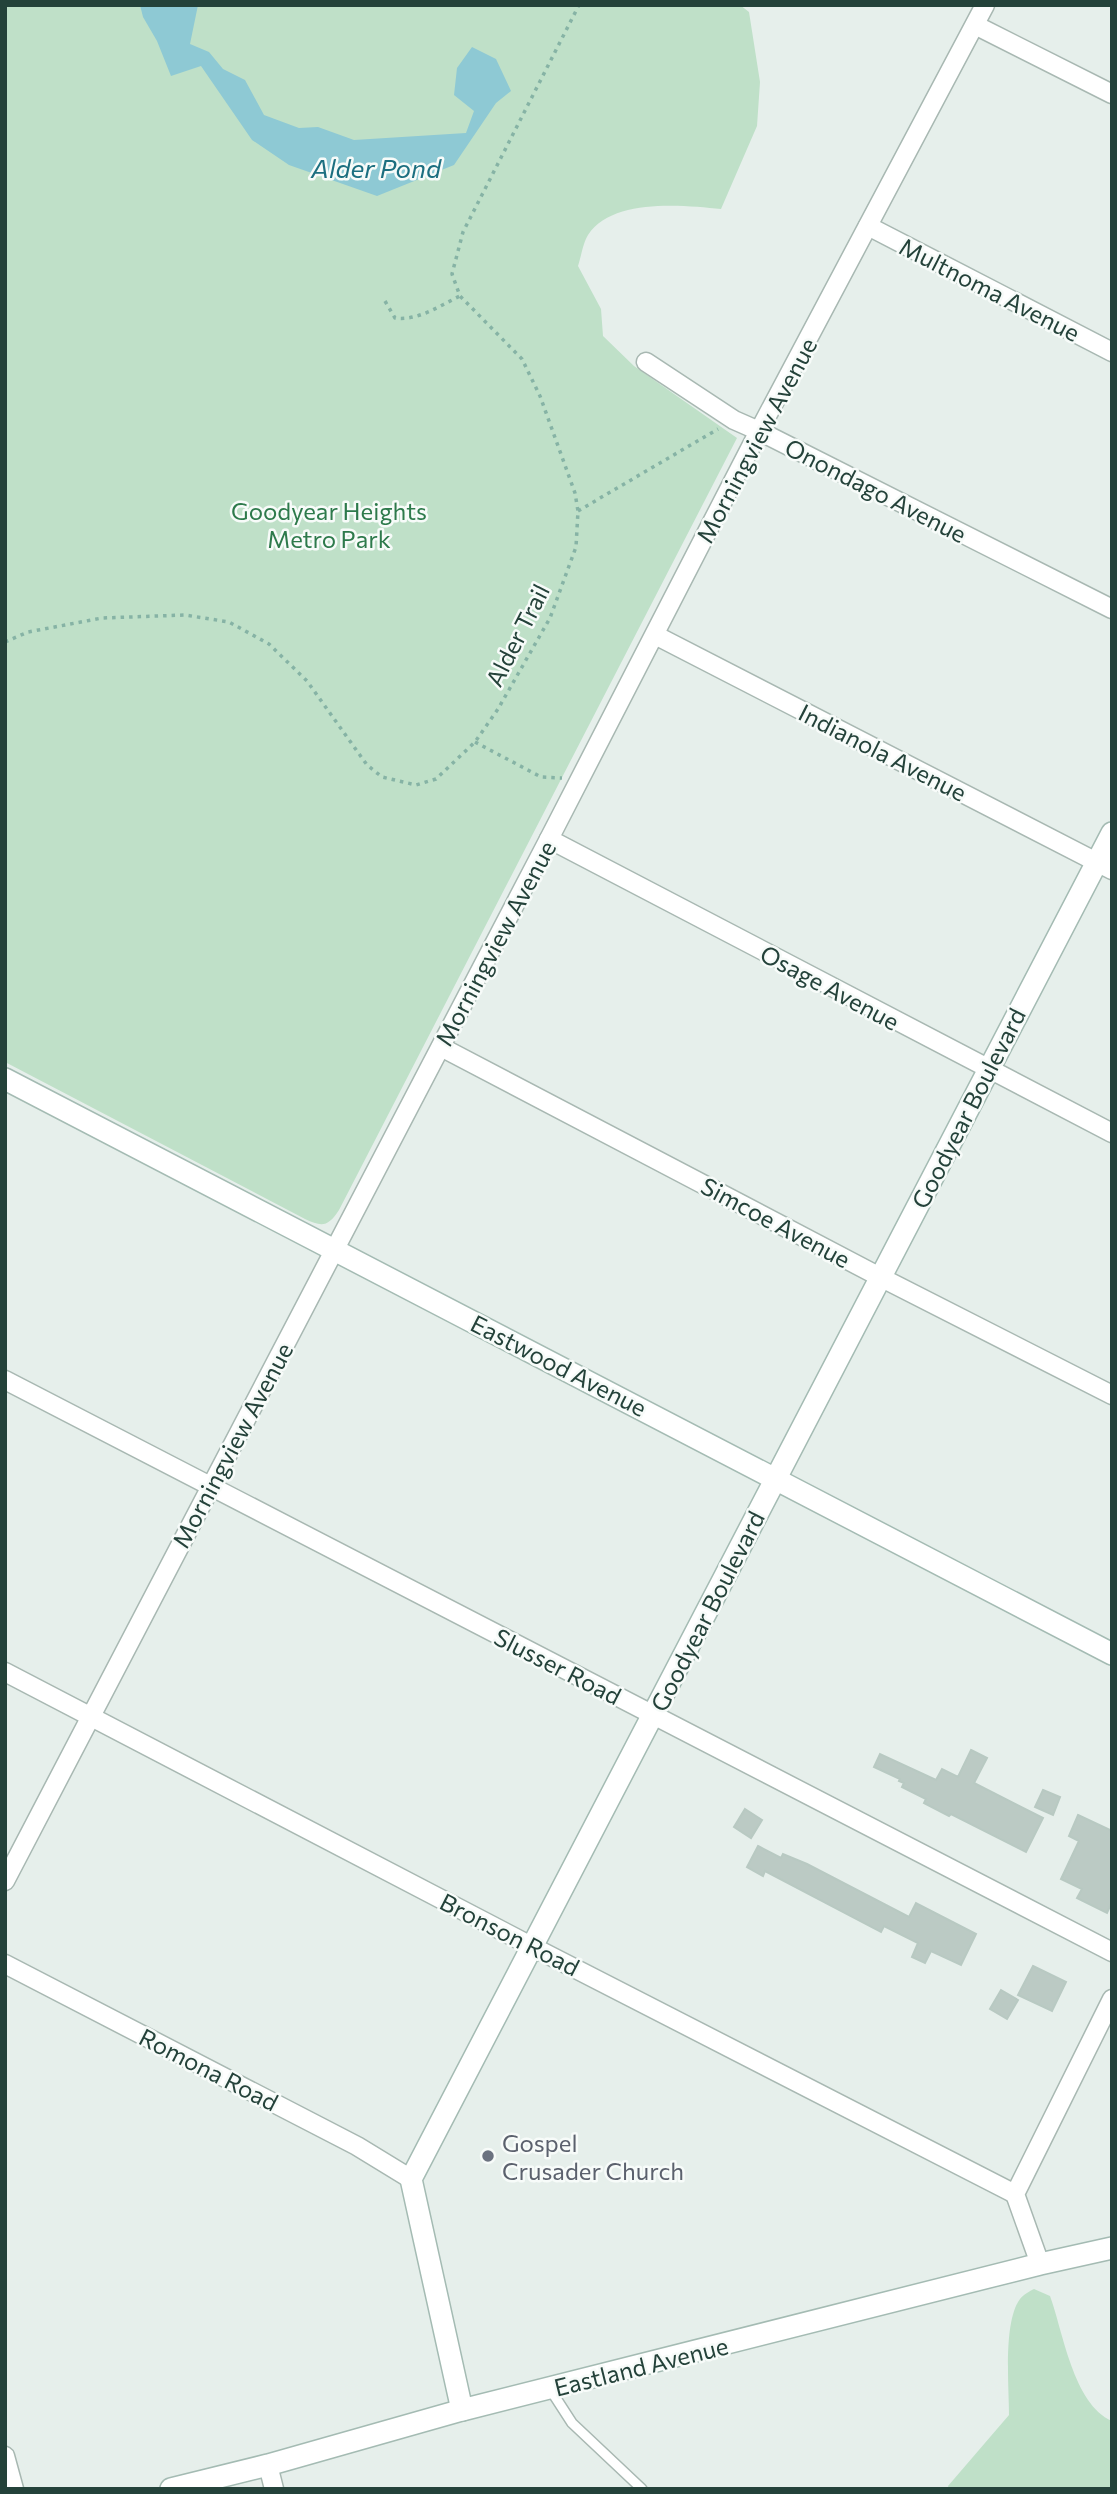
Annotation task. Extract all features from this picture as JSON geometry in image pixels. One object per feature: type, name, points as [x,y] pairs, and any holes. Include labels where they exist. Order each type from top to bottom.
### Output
[{"type":"street","name":"Morningview Avenue","points":[[5,1881],[581,778],[759,431],[985,5]]},
{"type":"street","points":[[975,25],[1112,94]]},
{"type":"street","name":"Multnoma Avenue","points":[[868,226],[1112,352]]},
{"type":"street","name":"Onondago Avenue","points":[[646,362],[734,420],[1112,609]]},
{"type":"street","name":"Indianola Avenue","points":[[655,635],[1104,866]]},
{"type":"street","name":"Goodyear Boulevard","points":[[411,2179],[988,1069],[1104,866],[1112,833]]},
{"type":"street","name":"Osage Avenue","points":[[549,839],[1112,1133]]},
{"type":"street","name":"Simcoe Avenue","points":[[441,1047],[1112,1395]]},
{"type":"street","name":"Eastwood Avenue","points":[[5,1079],[1112,1654]]},
{"type":"street","name":"Slusser Road","points":[[5,1380],[1112,1952]]},
{"type":"street","name":"Bronson Road","points":[[5,1672],[1015,2194]]},
{"type":"street","name":"Romona Road","points":[[5,1964],[357,2146],[411,2179]]},
{"type":"street","points":[[1040,2264],[1015,2194],[1112,1999]]},
{"type":"street","points":[[411,2179],[462,2410]]},
{"type":"street","name":"Eastland Avenue","points":[[171,2489],[268,2465],[462,2410],[1112,2248]]},
{"type":"street","points":[[5,2456],[14,2489]]},
{"type":"street","points":[[268,2465],[274,2489]]},
{"type":"lane","points":[[550,2389],[572,2423],[642,2489]]},
{"type":"path","points":[[385,301],[395,318],[405,320],[460,296],[452,274],[463,232],[579,5]]},
{"type":"path","name":"Alder Trail","points":[[5,642],[28,632],[102,618],[185,615],[229,622],[269,645],[307,681],[367,765],[382,777],[416,785],[436,779],[475,742],[498,709],[550,618],[576,547],[578,511],[575,493],[540,396],[522,359],[460,296]]},
{"type":"path","points":[[578,511],[734,420]]},
{"type":"path","points":[[475,742],[541,777],[581,778]]},
{"type":"green space","name":"Goodyear Heights Metro Park","points":[[5,5],[740,5],[749,12],[760,82],[757,126],[721,209],[649,207],[630,209],[613,215],[599,223],[588,235],[578,266],[601,309],[603,336],[634,366],[737,438],[339,1210],[324,1224],[305,1219],[5,1062]]},
{"type":"green space","points":[[1034,2289],[1050,2296],[1079,2383],[1099,2412],[1112,2421],[1112,2489],[949,2489],[948,2486],[1009,2415],[1008,2355],[1011,2323],[1020,2299]]},
{"type":"water","name":"Alder Pond","points":[[140,5],[198,5],[190,44],[209,52],[223,69],[245,80],[264,115],[299,128],[318,127],[354,140],[466,133],[474,111],[454,95],[457,68],[472,47],[496,59],[511,91],[496,103],[454,165],[377,196],[289,165],[252,140],[201,66],[171,76]]},
{"type":"building","points":[[971,1750],[987,1758],[974,1783],[1043,1818],[1026,1852],[924,1803],[926,1799],[902,1787],[904,1783],[899,1781],[900,1779],[874,1767],[880,1754],[936,1780],[942,1769],[958,1777]]},
{"type":"building","points":[[1043,1790],[1060,1797],[1053,1815],[1035,1807]]},
{"type":"building","points":[[745,1809],[762,1820],[751,1838],[734,1827]]},
{"type":"building","points":[[1078,1815],[1112,1831],[1112,1902],[1107,1913],[1077,1898],[1082,1889],[1061,1879],[1079,1841],[1069,1836]]},
{"type":"building","points":[[758,1846],[781,1858],[783,1854],[807,1864],[909,1917],[916,1903],[976,1934],[961,1965],[931,1951],[925,1963],[912,1957],[918,1943],[884,1926],[881,1932],[765,1871],[763,1876],[747,1867]]},
{"type":"building","points":[[1033,1966],[1066,1982],[1052,2011],[1018,1995]]},
{"type":"building","points":[[1001,1990],[1018,2000],[1007,2019],[990,2009]]},
{"type":"place","name":"Gospel Crusader Church","points":[[488,2156]]}]
